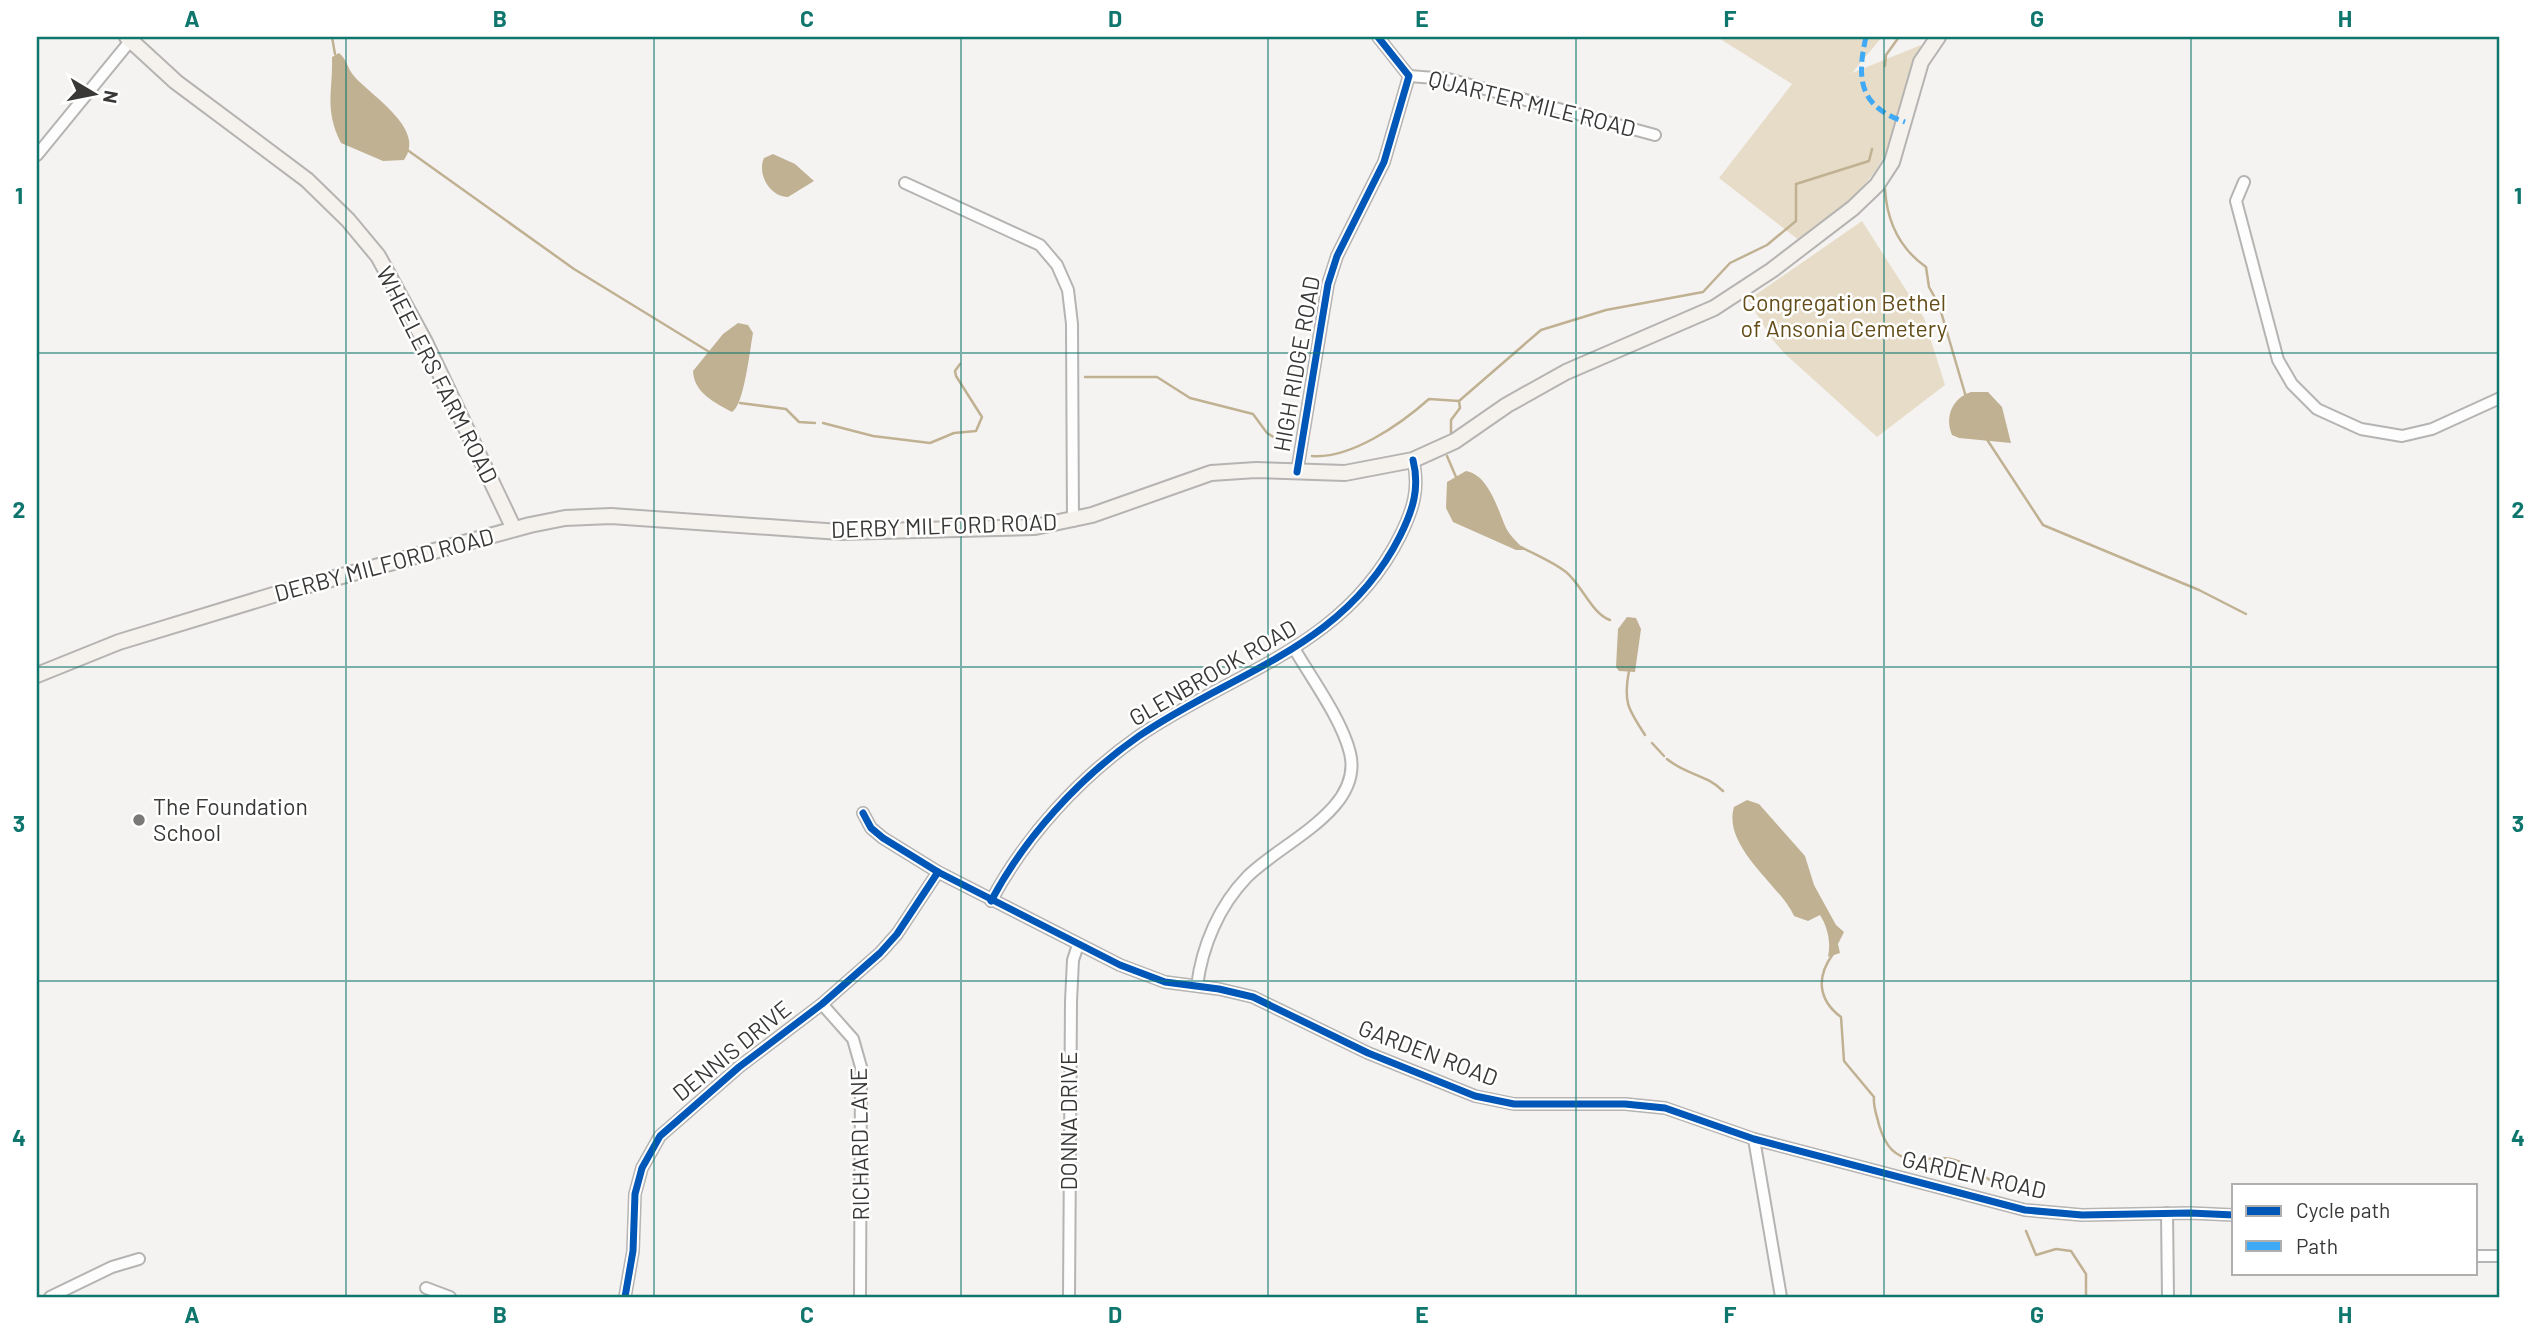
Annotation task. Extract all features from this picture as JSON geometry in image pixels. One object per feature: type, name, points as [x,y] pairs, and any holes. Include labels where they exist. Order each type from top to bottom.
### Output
[{"type":"main road","name":"DERBY MILFORD ROAD","points":[[37,675],[119,642],[284,592],[514,529],[565,519],[611,516],[840,532],[1014,528],[1073,521],[1210,473],[1256,470],[1345,473],[1413,460],[1459,439],[1507,405],[1566,372],[1714,308],[1772,270],[1853,208],[1877,185],[1892,162],[1921,62],[1938,37]]},
{"type":"main road","name":"WHEELERS FARM ROAD","points":[[129,38],[176,82],[307,180],[348,219],[378,256],[425,342],[514,529]]},
{"type":"street","points":[[1378,37],[1409,76]]},
{"type":"street","points":[[37,155],[129,38]]},
{"type":"street","name":"QUARTER MILE ROAD","points":[[1409,76],[1448,79],[1655,135]]},
{"type":"street","name":"HIGH RIDGE ROAD","points":[[1297,472],[1328,285],[1337,256],[1384,162],[1409,76]]},
{"type":"street","points":[[2244,182],[2236,201],[2278,360],[2292,384],[2316,409],[2339,422],[2361,429],[2402,436],[2432,429],[2500,398]]},
{"type":"street","points":[[905,183],[1040,245],[1057,265],[1068,290],[1072,324],[1073,521]]},
{"type":"street","name":"GLENBROOK ROAD","points":[[991,901],[1016,859],[1049,818],[1110,759],[1181,710],[1295,650],[1344,611],[1383,566],[1415,501],[1417,483],[1413,460]]},
{"type":"street","points":[[1197,986],[1210,934],[1246,878],[1335,806],[1349,780],[1350,753],[1295,650]]},
{"type":"street","name":"GARDEN ROAD","points":[[863,813],[871,828],[883,838],[938,872],[1078,945],[1146,976],[1234,992],[1269,1003],[1411,1072],[1484,1099],[1514,1104],[1650,1106],[1754,1139],[2025,1210],[2082,1215],[2232,1215]]},
{"type":"street","name":"DENNIS DRIVE","points":[[625,1297],[630,1281],[635,1194],[642,1168],[660,1136],[739,1066],[822,1004],[897,934],[938,872]]},
{"type":"street","name":"DONNA DRIVE","points":[[1069,1297],[1071,1001],[1073,960],[1078,945]]},
{"type":"street","name":"RICHARD LANE","points":[[822,1004],[853,1039],[861,1067],[860,1297]]},
{"type":"street","points":[[1754,1139],[1782,1297]]},
{"type":"street","points":[[2167,1213],[2168,1297]]},
{"type":"street","points":[[2478,1256],[2500,1256]]},
{"type":"street","points":[[50,1297],[112,1267],[139,1259]]},
{"type":"street","points":[[426,1289],[450,1297]]},
{"type":"green space","points":[[1717,37],[1882,37],[1852,73],[1921,45],[1894,133],[1878,166],[1868,181],[1843,207],[1800,241],[1719,178],[1792,84]]},
{"type":"green space","name":"Congregation Bethel of Ansonia Cemetery","points":[[1862,221],[1924,318],[1945,385],[1877,437],[1784,353],[1748,300]]},
{"type":"shaded area","points":[[339,53],[354,76],[403,125],[409,148],[404,160],[383,161],[341,143],[331,110],[332,57]]},
{"type":"shaded area","points":[[773,154],[795,164],[814,181],[788,197],[775,193],[766,183],[762,170],[764,158]]},
{"type":"shaded area","points":[[738,323],[748,325],[753,333],[743,389],[732,412],[701,391],[693,371],[723,334]]},
{"type":"shaded area","points":[[1971,392],[1988,392],[2002,407],[2011,443],[1952,435],[1949,421],[1952,409],[1959,399]]},
{"type":"shaded area","points":[[1466,471],[1481,479],[1487,486],[1508,531],[1525,550],[1516,550],[1453,522],[1446,508],[1447,482]]},
{"type":"shaded area","points":[[1627,617],[1636,618],[1641,629],[1635,672],[1619,671],[1616,667],[1618,629]]},
{"type":"shaded area","points":[[1747,800],[1759,804],[1805,856],[1814,885],[1836,925],[1844,932],[1838,944],[1840,953],[1828,957],[1828,935],[1820,915],[1808,921],[1794,916],[1744,851],[1736,837],[1733,822],[1734,807]]},
{"type":"waterway","points":[[332,37],[335,54]]},
{"type":"waterway","points":[[1885,66],[1886,55],[1899,37]]},
{"type":"waterway","points":[[406,149],[574,269],[711,353]]},
{"type":"waterway","points":[[1451,434],[1451,420],[1460,408],[1459,401],[1541,330],[1606,310],[1703,292],[1730,263],[1767,245],[1796,221],[1796,184],[1869,161],[1872,149]]},
{"type":"waterway","points":[[1885,189],[1888,212],[1896,233],[1908,251],[1926,267],[1929,287],[1939,305],[1966,397]]},
{"type":"waterway","points":[[823,423],[873,436],[930,443],[954,433],[976,431],[982,417],[956,376],[955,371],[960,364]]},
{"type":"waterway","points":[[1085,377],[1157,377],[1190,398],[1253,414],[1267,433],[1280,441]]},
{"type":"waterway","points":[[1312,456],[1343,452],[1359,446],[1390,429],[1429,399],[1459,401]]},
{"type":"waterway","points":[[740,403],[786,409],[799,422],[815,423]]},
{"type":"waterway","points":[[1986,438],[2043,525],[2199,590],[2246,614]]},
{"type":"waterway","points":[[1447,456],[1456,477]]},
{"type":"waterway","points":[[1521,547],[1566,572],[1592,606],[1610,620]]},
{"type":"waterway","points":[[1629,671],[1628,705],[1645,735]]},
{"type":"waterway","points":[[1652,743],[1664,756]]},
{"type":"waterway","points":[[1667,759],[1710,781],[1723,791]]},
{"type":"waterway","points":[[1833,954],[1822,980],[1824,996],[1841,1017],[1844,1061],[1874,1097],[1879,1125],[1888,1145],[1902,1157],[1917,1162],[1940,1158],[1959,1161],[1995,1184]]},
{"type":"waterway","points":[[2026,1231],[2036,1255],[2056,1249],[2071,1251],[2086,1274],[2086,1297]]},
{"type":"marked path","points":[[1866,37],[1862,66],[1865,90],[1870,100],[1879,108],[1905,122]]},
{"type":"cycle path","points":[[1297,472],[1328,284],[1337,256],[1384,162],[1409,76],[1378,37]]},
{"type":"cycle path","points":[[991,901],[1037,832],[1095,770],[1139,736],[1175,713],[1284,654],[1318,631],[1349,605],[1377,574],[1405,526],[1415,489],[1413,460]]},
{"type":"cycle path","points":[[863,813],[871,828],[883,838],[938,872],[1120,965],[1165,982],[1219,989],[1253,997],[1368,1053],[1475,1096],[1514,1104],[1625,1104],[1665,1108],[1754,1139],[2025,1210],[2082,1215],[2232,1215]]},
{"type":"cycle path","points":[[625,1297],[633,1251],[635,1194],[642,1168],[660,1136],[739,1067],[822,1004],[880,953],[897,934],[938,872]]},
{"type":"place","name":"The Foundation School","points":[[139,820]]}]
